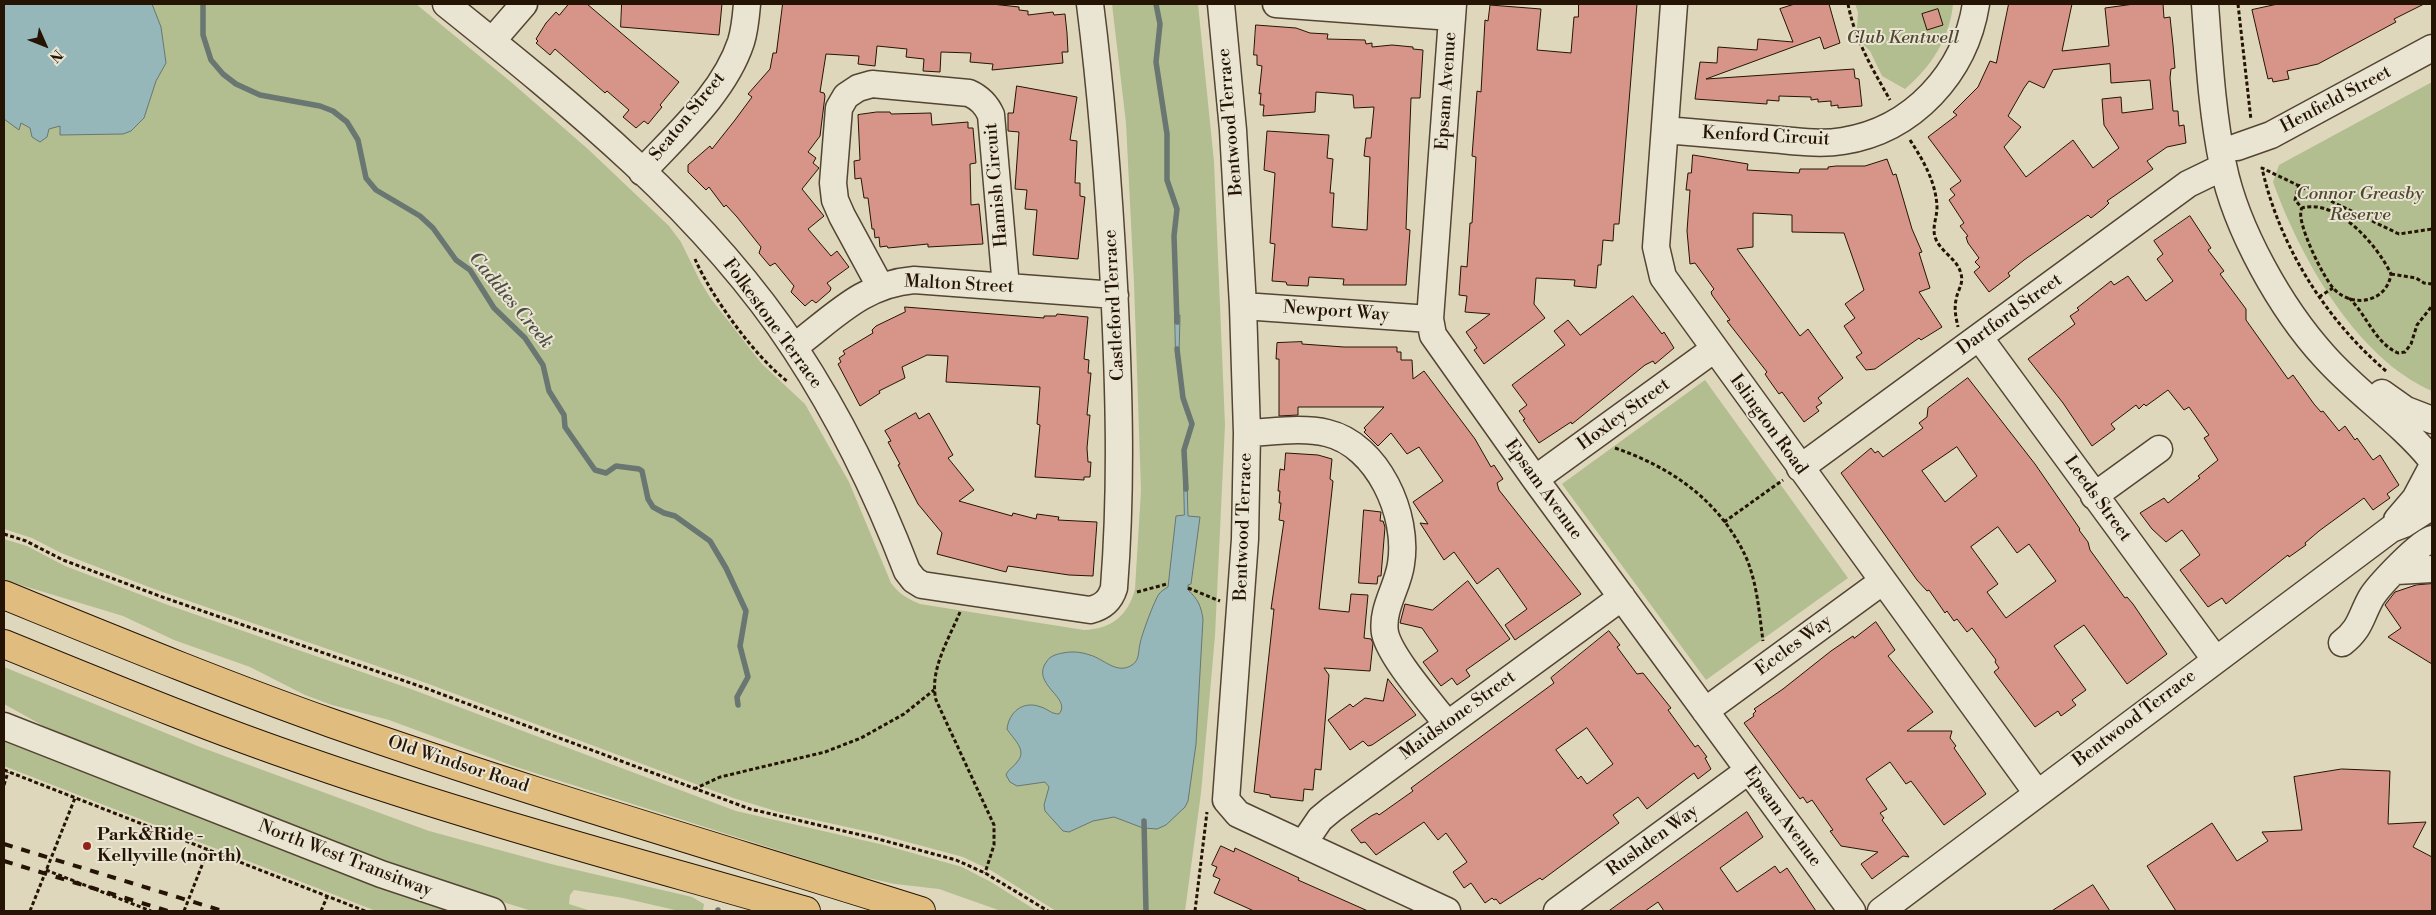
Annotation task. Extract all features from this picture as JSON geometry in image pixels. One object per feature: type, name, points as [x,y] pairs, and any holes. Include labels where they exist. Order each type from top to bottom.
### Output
[{"type":"highway","name":"Old Windsor Road","points":[[4,595],[145,653],[331,723],[920,911]]},
{"type":"highway","points":[[4,644],[167,710],[310,763],[462,811],[806,911]]},
{"type":"street","name":"Folkestone Terrace","points":[[446,4],[492,41],[642,172],[717,248],[794,347],[847,435],[870,481],[907,571],[914,580],[922,585],[1090,610],[1105,604]]},
{"type":"street","points":[[492,41],[524,4]]},
{"type":"street","name":"Seaton Street","points":[[642,172],[693,117],[723,76],[741,41],[747,4]]},
{"type":"street","name":"Castleford Terrace","points":[[1090,4],[1104,126],[1115,295],[1120,435],[1120,495],[1114,588],[1105,604]]},
{"type":"street","name":"Bentwood Terrace","points":[[1221,4],[1233,130],[1243,306],[1247,433],[1245,539],[1226,800],[1238,814],[1448,911]]},
{"type":"street","points":[[1276,4],[1453,10]]},
{"type":"street","name":"Islington Road","points":[[1674,4],[1656,246],[1657,261],[1663,277],[2037,794]]},
{"type":"street","name":"Kenford Circuit","points":[[1665,130],[1826,142],[1842,141],[1878,132],[1916,110],[1946,79],[1968,39],[1976,4]]},
{"type":"street","points":[[2205,4],[2247,190],[2261,228],[2292,289],[2313,320],[2344,357],[2384,395],[2406,410],[2432,420]]},
{"type":"street","points":[[2221,4],[2230,105],[2256,255],[2294,320],[2331,364],[2405,430],[2432,462]]},
{"type":"street","name":"Epsam Avenue","points":[[1453,10],[1430,319],[1433,335],[1440,348],[1535,480],[1852,911]]},
{"type":"street","name":"Henfield Street","points":[[2237,147],[2271,134],[2432,48]]},
{"type":"street","name":"Hamish Circuit","points":[[880,286],[842,216],[836,200],[833,183],[839,108],[846,96],[858,88],[872,84],[969,93],[979,98],[987,106],[991,115],[1006,288]]},
{"type":"street","name":"Dartford Street","points":[[1800,468],[1970,335],[2188,184],[2237,147]]},
{"type":"street","name":"Malton Street","points":[[794,347],[860,297],[880,286],[914,280],[1115,295]]},
{"type":"street","name":"Newport Way","points":[[1243,306],[1430,319]]},
{"type":"street","name":"Leeds Street","points":[[1970,335],[2094,496],[2215,660]]},
{"type":"street","name":"Hoxley Street","points":[[1535,480],[1714,350]]},
{"type":"street","points":[[1247,433],[1326,432],[1337,436],[1358,449],[1381,476],[1396,503],[1403,534],[1401,565],[1385,614],[1386,635],[1393,652],[1447,724]]},
{"type":"street","points":[[2094,496],[2159,449]]},
{"type":"street","name":"Bentwood Terrace","points":[[1881,911],[2391,529],[2415,499],[2432,462]]},
{"type":"street","name":"Bentwood Terrace","points":[[2391,529],[2404,524],[2432,506]]},
{"type":"street","points":[[2342,643],[2354,634],[2361,624],[2372,598],[2415,549],[2426,540],[2432,538]]},
{"type":"street","points":[[2396,571],[2432,569]]},
{"type":"street","name":"Eccles Way","points":[[1705,711],[1883,581]]},
{"type":"street","name":"Maidstone Street","points":[[1302,844],[1320,819],[1332,809],[1622,597]]},
{"type":"street","name":"North West Transitway","points":[[4,726],[381,874],[492,911]]},
{"type":"street","name":"Rushden Way","points":[[1558,911],[1748,771]]},
{"type":"path","points":[[1848,4],[1855,34],[1862,52],[1894,107]]},
{"type":"path","points":[[2237,147],[2238,4]]},
{"type":"path","points":[[1906,133],[1932,180],[1937,198],[1937,213],[1934,223],[1936,240],[1956,264],[1962,276],[1955,313],[1970,335]]},
{"type":"path","points":[[2390,375],[2358,345],[2320,297],[2294,254],[2272,208],[2262,168],[2299,184],[2399,234],[2432,229]]},
{"type":"path","points":[[2299,184],[2294,200],[2302,208],[2315,207],[2351,222],[2384,259],[2391,274],[2388,286],[2379,296],[2369,300],[2349,298]]},
{"type":"path","points":[[2302,208],[2299,216],[2302,227],[2333,288],[2349,298],[2361,311],[2377,338],[2398,353],[2405,352],[2417,325],[2432,306]]},
{"type":"path","points":[[694,257],[704,280],[727,313],[769,365],[794,386]]},
{"type":"path","points":[[2391,274],[2416,278],[2424,283],[2432,284]]},
{"type":"path","points":[[2320,297],[2333,288]]},
{"type":"path","points":[[1610,446],[1642,458],[1673,474],[1696,491],[1724,522],[1744,552],[1750,571],[1760,618],[1763,647]]},
{"type":"path","points":[[1724,522],[1800,468]]},
{"type":"path","points":[[4,534],[26,541],[63,560],[425,688],[693,790],[750,809],[923,850],[956,860],[985,873],[1048,911]]},
{"type":"path","points":[[1129,594],[1167,584]]},
{"type":"path","points":[[1188,588],[1226,603]]},
{"type":"path","points":[[962,607],[938,667],[934,690],[936,700],[994,825],[994,845],[985,873]]},
{"type":"path","points":[[693,790],[720,777],[825,752],[861,738],[904,714],[934,690]]},
{"type":"path","points":[[4,770],[365,911]]},
{"type":"path","points":[[4,785],[8,772]]},
{"type":"path","points":[[30,911],[75,798]]},
{"type":"path","points":[[1195,911],[1208,802]]},
{"type":"path","points":[[184,911],[208,850]]},
{"type":"path","points":[[46,870],[151,911]]},
{"type":"path","points":[[322,911],[327,897]]},
{"type":"green space","points":[[4,4],[416,4],[511,82],[589,150],[669,226],[681,242],[711,299],[762,364],[805,404],[849,482],[891,583],[897,590],[920,604],[1084,630],[1110,624],[1123,614],[1132,598],[1135,589],[1141,490],[1126,123],[1112,4],[1198,4],[1214,162],[1225,425],[1215,636],[1201,793],[1185,911],[1056,911],[992,871],[963,857],[874,833],[779,812],[733,798],[426,683],[154,589],[61,553],[32,538],[4,529]]},
{"type":"green space","name":"Club Kentwell","points":[[1855,4],[1953,4],[1948,29],[1938,51],[1923,71],[1905,89],[1882,76],[1870,51],[1859,40],[1857,28],[1858,12]]},
{"type":"green space","name":"Connor Greasby Reserve","points":[[2432,82],[2432,391],[2404,376],[2379,355],[2355,330],[2315,272],[2284,211],[2273,182],[2279,165]]},
{"type":"green space","points":[[1705,380],[1848,578],[1706,680],[1562,484]]},
{"type":"green space","points":[[4,539],[27,546],[65,566],[168,605],[411,689],[736,811],[884,845],[962,867],[991,882],[1037,911],[1001,911],[939,889],[895,884],[859,876],[513,766],[389,720],[332,705],[305,695],[250,667],[174,640],[123,616],[4,580]]},
{"type":"green space","points":[[4,667],[200,747],[429,831],[551,864],[692,897],[704,904],[703,910],[679,911],[623,898],[574,890],[570,895],[569,904],[591,911],[532,911],[379,864],[67,739],[4,704]]},
{"type":"green space","points":[[4,733],[455,911],[376,911],[4,766]]},
{"type":"water","points":[[4,4],[152,4],[161,27],[166,63],[156,81],[144,118],[131,131],[123,134],[60,135],[60,126],[49,129],[47,137],[40,142],[32,137],[30,128],[21,123],[19,130],[4,119]]},
{"type":"water","points":[[1175,315],[1180,315],[1179,356],[1176,357]]},
{"type":"water","points":[[1184,482],[1187,482],[1188,516],[1200,517],[1191,584],[1188,585],[1188,590],[1198,603],[1203,619],[1196,744],[1188,801],[1185,807],[1166,825],[1157,829],[1143,828],[1114,817],[1093,821],[1069,832],[1063,831],[1045,811],[1044,805],[1049,787],[1045,782],[1017,786],[1010,782],[1006,775],[1020,758],[1021,753],[1007,729],[1008,723],[1018,709],[1028,705],[1041,707],[1059,714],[1062,708],[1060,702],[1043,677],[1043,669],[1047,661],[1054,656],[1070,652],[1083,653],[1121,668],[1126,668],[1135,663],[1154,603],[1160,593],[1168,587],[1176,516],[1184,515]]},
{"type":"building","points":[[569,4],[587,4],[679,82],[660,105],[662,107],[648,124],[644,121],[636,128],[623,117],[629,110],[607,91],[605,93],[555,49],[550,55],[536,43],[538,41],[536,39],[546,23],[556,12],[559,15]]},
{"type":"building","points":[[622,4],[722,4],[719,35],[621,27]]},
{"type":"building","points":[[783,4],[992,4],[1019,7],[1019,10],[1028,11],[1028,15],[1053,12],[1054,15],[1065,14],[1067,33],[1068,52],[1062,52],[1063,63],[992,70],[993,64],[970,62],[971,53],[941,52],[940,72],[923,71],[924,59],[906,57],[907,49],[877,46],[875,66],[858,64],[859,56],[826,54],[820,92],[824,93],[825,96],[820,136],[808,152],[816,158],[813,163],[819,168],[802,189],[824,216],[808,229],[831,256],[837,251],[849,267],[827,283],[831,288],[830,291],[816,303],[812,300],[805,306],[791,292],[794,286],[775,263],[770,266],[759,253],[761,247],[737,217],[726,205],[724,207],[709,187],[706,190],[688,172],[688,165],[710,146],[712,149],[752,97],[748,94],[770,69],[773,53],[776,53]]},
{"type":"building","points":[[1579,4],[1637,4],[1619,224],[1614,224],[1613,241],[1603,240],[1601,265],[1598,265],[1596,288],[1574,286],[1575,280],[1536,278],[1534,304],[1545,318],[1484,364],[1474,350],[1477,348],[1466,332],[1490,314],[1465,312],[1467,296],[1459,295],[1461,266],[1467,267],[1470,223],[1472,223],[1476,157],[1472,156],[1477,91],[1481,92],[1485,20],[1488,21],[1490,5],[1541,9],[1537,50],[1571,53],[1574,17],[1578,17]]},
{"type":"building","points":[[1795,4],[1829,4],[1840,43],[1824,49],[1820,37],[1706,79],[1854,69],[1855,78],[1859,79],[1862,106],[1838,108],[1838,105],[1831,106],[1831,101],[1818,102],[1818,99],[1811,100],[1811,97],[1779,96],[1779,101],[1767,100],[1767,104],[1695,99],[1700,62],[1717,63],[1718,47],[1757,50],[1758,39],[1793,42],[1780,9]]},
{"type":"building","points":[[2009,4],[2072,4],[2062,51],[2109,46],[2105,8],[2134,4],[2163,4],[2164,18],[2170,17],[2173,45],[2175,68],[2171,69],[2170,78],[2173,111],[2178,111],[2179,126],[2184,125],[2186,143],[2167,147],[2147,161],[2153,169],[2107,201],[2109,203],[2091,218],[2088,215],[2024,260],[2008,273],[2010,276],[1989,292],[1974,272],[1980,267],[1975,262],[1979,258],[1968,243],[1966,237],[1968,236],[1960,226],[1964,223],[1949,200],[1955,195],[1950,189],[1961,181],[1928,137],[1957,115],[1953,112],[1978,87],[1990,61],[1996,63]],"holes":[[[2110,64],[2111,83],[2150,80],[2153,109],[2122,113],[2121,97],[2102,99],[2104,125],[2119,148],[2093,168],[2073,140],[2026,177],[2004,147],[2021,127],[2008,116],[2029,81],[2044,88],[2053,70]]]},
{"type":"building","points":[[2278,4],[2424,4],[2394,19],[2396,22],[2318,64],[2287,71],[2289,79],[2273,82],[2272,78],[2268,79],[2252,10]]},
{"type":"building","points":[[1938,9],[1943,25],[1927,30],[1922,14]]},
{"type":"building","points":[[1256,25],[1296,28],[1310,33],[1328,34],[1327,39],[1365,40],[1366,44],[1372,43],[1372,47],[1392,45],[1423,50],[1420,98],[1411,98],[1406,229],[1410,230],[1406,285],[1343,285],[1344,279],[1309,277],[1308,286],[1287,285],[1286,282],[1272,281],[1275,244],[1270,243],[1275,173],[1264,170],[1267,131],[1329,135],[1327,158],[1333,159],[1330,193],[1334,193],[1332,227],[1367,230],[1370,157],[1364,156],[1366,138],[1371,138],[1374,107],[1354,108],[1353,95],[1316,92],[1315,112],[1263,116],[1264,105],[1260,105],[1261,93],[1259,94],[1262,66],[1257,65],[1257,55],[1254,55]]},
{"type":"building","points":[[1017,86],[1077,97],[1070,140],[1077,141],[1075,183],[1080,183],[1080,196],[1085,197],[1078,259],[1033,255],[1037,210],[1025,209],[1027,190],[1015,189],[1019,132],[1008,131],[1008,113],[1013,113]]},
{"type":"building","points":[[890,112],[891,114],[931,113],[932,125],[968,122],[968,128],[973,128],[976,163],[970,164],[971,205],[979,204],[983,244],[928,247],[928,244],[880,247],[879,237],[875,238],[874,229],[872,229],[868,198],[864,198],[861,178],[855,179],[854,161],[860,160],[858,115]]},
{"type":"building","points":[[1693,155],[1748,164],[1747,170],[1799,173],[1800,169],[1865,166],[1887,159],[1893,175],[1896,174],[1912,229],[1922,252],[1919,253],[1930,288],[1919,292],[1942,327],[1921,340],[1919,338],[1875,369],[1866,370],[1856,357],[1862,353],[1844,326],[1855,318],[1845,304],[1864,290],[1844,233],[1792,232],[1792,215],[1753,213],[1753,247],[1737,249],[1800,336],[1808,329],[1843,378],[1818,398],[1822,403],[1816,407],[1819,411],[1804,422],[1782,392],[1779,394],[1765,374],[1767,372],[1727,321],[1730,320],[1712,295],[1711,292],[1714,289],[1695,263],[1690,264],[1687,231],[1690,190],[1686,190],[1688,173],[1691,173]]},
{"type":"building","points":[[2190,216],[2211,248],[2208,250],[2224,271],[2220,274],[2246,309],[2246,320],[2288,379],[2293,375],[2321,412],[2323,411],[2339,431],[2345,426],[2355,440],[2357,438],[2373,460],[2380,455],[2399,485],[2387,494],[2390,498],[2373,510],[2364,498],[2319,531],[2305,543],[2306,545],[2289,557],[2288,555],[2226,604],[2222,598],[2208,607],[2180,570],[2200,555],[2182,530],[2166,542],[2152,529],[2140,513],[2164,498],[2168,503],[2200,478],[2198,476],[2218,460],[2204,438],[2209,435],[2189,407],[2184,410],[2168,390],[2146,406],[2144,404],[2139,409],[2136,405],[2111,424],[2115,429],[2092,446],[2063,403],[2028,359],[2075,324],[2070,316],[2079,310],[2077,308],[2111,281],[2114,285],[2128,276],[2146,301],[2173,281],[2157,259],[2163,254],[2154,241]]},
{"type":"building","points":[[1633,296],[1662,334],[1664,332],[1674,348],[1655,364],[1653,361],[1645,365],[1572,424],[1571,422],[1539,443],[1519,411],[1527,405],[1512,385],[1565,345],[1554,331],[1568,320],[1580,335]]},
{"type":"building","points":[[905,307],[1044,318],[1044,316],[1056,316],[1057,314],[1088,317],[1084,359],[1089,360],[1088,373],[1091,373],[1087,415],[1090,415],[1087,448],[1088,462],[1091,462],[1090,477],[1084,477],[1084,480],[1035,477],[1040,425],[1037,424],[1040,387],[946,382],[948,356],[927,355],[902,367],[905,378],[879,391],[880,393],[860,406],[838,364],[841,362],[839,358],[845,354],[843,351],[873,333],[872,330],[876,326],[905,312]]},
{"type":"building","points":[[1302,342],[1302,344],[1344,347],[1397,347],[1397,352],[1401,352],[1401,360],[1412,360],[1413,379],[1424,371],[1475,439],[1491,467],[1494,465],[1503,479],[1497,483],[1499,490],[1581,594],[1515,640],[1505,625],[1527,609],[1498,568],[1477,584],[1454,552],[1444,560],[1420,523],[1428,524],[1413,502],[1443,481],[1419,447],[1407,454],[1391,433],[1378,446],[1364,432],[1366,430],[1364,428],[1384,407],[1298,407],[1298,415],[1279,416],[1279,359],[1276,359],[1277,343]]},
{"type":"building","points":[[1968,378],[2035,464],[2080,529],[2088,542],[2090,550],[2125,598],[2127,597],[2133,604],[2167,654],[2127,684],[2084,625],[2054,646],[2086,690],[2072,700],[2076,705],[2061,716],[2058,711],[2035,727],[1994,672],[1999,668],[1995,662],[1996,660],[1972,628],[1967,632],[1957,619],[1954,621],[1947,611],[1945,613],[1929,590],[1927,591],[1917,580],[1841,473],[1871,448],[1875,453],[1878,451],[1883,457],[1923,428],[1919,423],[1927,417],[1928,408]],"holes":[[[1957,447],[1977,476],[1945,502],[1922,471]],[[1998,527],[2017,553],[2029,544],[2056,581],[2006,618],[1987,592],[1998,584],[1971,547]]]},
{"type":"building","points":[[916,413],[919,419],[929,413],[953,455],[948,458],[974,490],[959,501],[1012,516],[1013,513],[1036,519],[1037,514],[1059,517],[1058,520],[1097,522],[1093,576],[1069,575],[1008,566],[1006,572],[937,554],[942,533],[918,504],[898,465],[900,464],[888,442],[891,441],[885,431]]},
{"type":"building","points":[[1286,453],[1318,455],[1332,459],[1330,479],[1333,481],[1319,609],[1349,612],[1351,594],[1368,595],[1364,638],[1371,639],[1373,643],[1370,671],[1324,668],[1329,675],[1321,770],[1315,769],[1313,790],[1304,789],[1303,801],[1270,797],[1270,795],[1254,792],[1274,609],[1271,609],[1284,521],[1279,520],[1281,503],[1279,503],[1280,491],[1278,491],[1280,469],[1284,470]]},
{"type":"building","points":[[1364,510],[1381,512],[1380,521],[1383,521],[1385,527],[1381,576],[1378,576],[1377,584],[1359,583]]},
{"type":"building","points":[[1468,581],[1510,639],[1466,670],[1470,676],[1457,685],[1452,678],[1441,686],[1423,662],[1438,651],[1422,628],[1400,623],[1405,604],[1432,610]]},
{"type":"building","points":[[2432,584],[2432,664],[2388,637],[2401,628],[2385,605],[2395,592],[2416,585]]},
{"type":"building","points":[[1876,622],[1895,650],[1888,656],[1933,712],[1907,731],[1952,731],[1950,738],[1956,746],[1954,748],[1986,794],[1944,825],[1911,781],[1906,784],[1890,762],[1866,779],[1887,809],[1880,813],[1884,818],[1882,820],[1909,857],[1903,856],[1872,879],[1861,864],[1878,852],[1841,846],[1830,831],[1833,830],[1812,800],[1807,803],[1803,797],[1800,799],[1744,723],[1754,716],[1753,714],[1756,711],[1754,709],[1831,651],[1853,636],[1854,638]]},
{"type":"building","points":[[1609,631],[1620,645],[1617,647],[1637,674],[1643,673],[1671,708],[1668,710],[1695,747],[1698,745],[1707,757],[1705,758],[1711,769],[1698,779],[1694,773],[1647,809],[1638,797],[1613,815],[1619,823],[1542,880],[1540,878],[1500,904],[1496,899],[1492,898],[1485,903],[1471,883],[1464,888],[1453,872],[1467,862],[1446,833],[1438,840],[1424,822],[1376,855],[1365,842],[1361,843],[1351,830],[1371,816],[1377,813],[1379,815],[1413,791],[1411,788],[1554,683],[1551,678]],"holes":[[[1587,728],[1613,764],[1587,784],[1581,776],[1578,779],[1556,750]]]},
{"type":"building","points":[[1388,679],[1416,715],[1372,745],[1368,746],[1363,741],[1350,750],[1328,720],[1350,704],[1353,707],[1365,698],[1383,701]]},
{"type":"building","points":[[2342,769],[2390,771],[2388,824],[2426,822],[2413,847],[2432,857],[2432,911],[2176,911],[2147,866],[2212,823],[2237,861],[2268,841],[2262,832],[2302,830],[2294,777]]},
{"type":"building","points":[[1747,812],[1763,837],[1720,868],[1737,892],[1775,866],[1780,873],[1787,868],[1816,911],[1664,911],[1658,902],[1645,911],[1609,911]]},
{"type":"building","points":[[1221,846],[1234,852],[1235,848],[1299,878],[1298,880],[1368,911],[1254,911],[1214,893],[1220,879],[1213,876],[1217,867],[1212,865]]},
{"type":"building","points":[[2093,885],[2110,911],[2052,911]]},
{"type":"waterway","name":"Caddies Creek","points":[[203,4],[203,35],[211,60],[223,74],[236,84],[260,95],[320,106],[333,111],[347,122],[358,140],[366,178],[376,190],[420,216],[433,228],[456,260],[470,270],[494,308],[525,338],[543,365],[549,391],[564,415],[565,427],[595,470],[606,473],[616,466],[639,469],[642,471],[648,499],[653,507],[675,516],[710,541],[726,568],[746,611],[740,646],[748,677],[737,697],[738,705]]},
{"type":"waterway","points":[[1156,4],[1160,24],[1156,62],[1167,134],[1167,180],[1177,209],[1174,236],[1177,322]]},
{"type":"waterway","points":[[1177,349],[1183,398],[1192,424],[1184,450],[1186,489]]},
{"type":"waterway","points":[[1144,821],[1146,911]]},
{"type":"railway","points":[[4,844],[223,911]]},
{"type":"railway","points":[[4,861],[168,911]]},
{"type":"place","name":"Park&Ride - Kellyville (north)","points":[[87,846]]}]
